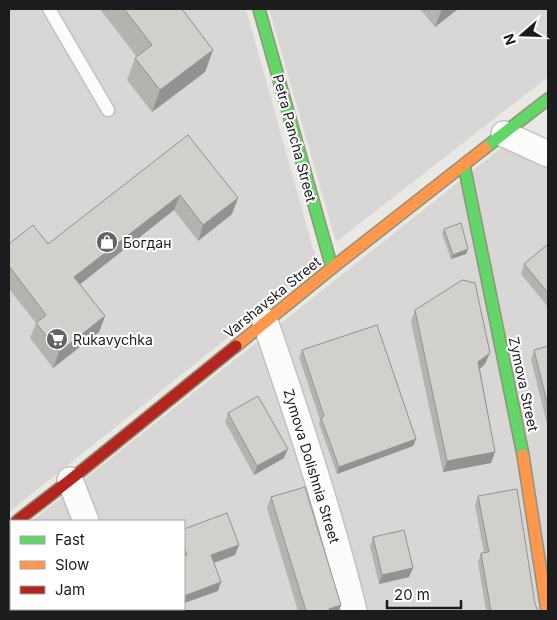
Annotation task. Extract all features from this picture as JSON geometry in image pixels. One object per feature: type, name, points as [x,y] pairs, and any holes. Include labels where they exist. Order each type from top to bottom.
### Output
[{"type":"street","name":"Petra Pancha Street","points":[[259,9],[332,268]]},
{"type":"street","name":"Varshavska Street","points":[[18,520],[265,321],[548,99]]},
{"type":"street","points":[[504,134],[548,154]]},
{"type":"street","name":"Zymova Street","points":[[464,164],[521,445],[547,611]]},
{"type":"street","name":"Zymova Dolishnia Street","points":[[265,321],[312,462],[354,611]]},
{"type":"street","points":[[70,480],[86,520]]},
{"type":"lane","points":[[49,9],[108,110]]},
{"type":"shaded area","points":[[9,9],[246,9],[318,266],[9,512]]},
{"type":"shaded area","points":[[269,9],[548,9],[548,77],[336,242]]},
{"type":"shaded area","points":[[505,145],[548,166],[548,611],[9,611],[10,539],[10,610],[185,610],[185,520],[33,520]]},
{"type":"building","points":[[124,9],[182,9],[213,50],[160,90],[135,58],[152,45]]},
{"type":"building","points":[[188,135],[238,198],[203,225],[180,195],[74,277],[105,316],[59,352],[36,323],[46,315],[9,266],[9,244],[33,225],[48,244]]},
{"type":"building","points":[[461,223],[468,249],[453,255],[444,229]]},
{"type":"building","points":[[548,244],[548,293],[524,264]]},
{"type":"building","points":[[462,280],[475,283],[490,353],[478,362],[495,452],[447,461],[415,310]]},
{"type":"building","points":[[377,325],[416,439],[339,467],[321,418],[324,416],[302,350]]},
{"type":"building","points":[[548,346],[548,406],[534,350]]},
{"type":"building","points":[[258,396],[288,449],[257,466],[228,413]]},
{"type":"building","points":[[305,487],[341,605],[329,609],[329,611],[306,611],[271,497]]},
{"type":"building","points":[[517,489],[535,604],[538,611],[491,611],[481,553],[489,552],[478,496]]},
{"type":"building","points":[[227,513],[239,545],[211,555],[221,582],[185,596],[185,556],[187,555],[185,550],[185,529]]},
{"type":"building","points":[[404,530],[413,568],[382,575],[373,537]]},
{"type":"building","points":[[34,610],[89,611],[35,611]]},
{"type":"traffic: fast","points":[[259,9],[332,268]]},
{"type":"traffic: fast","points":[[485,148],[548,99]]},
{"type":"traffic: fast","points":[[464,165],[523,455]]},
{"type":"traffic: slow","points":[[236,346],[485,148]]},
{"type":"traffic: slow","points":[[523,455],[547,611]]},
{"type":"traffic: jam","points":[[18,520],[236,346]]},
{"type":"place","name":"Богдан","points":[[107,242]]},
{"type":"place","name":"Rukavychka","points":[[57,339]]}]
